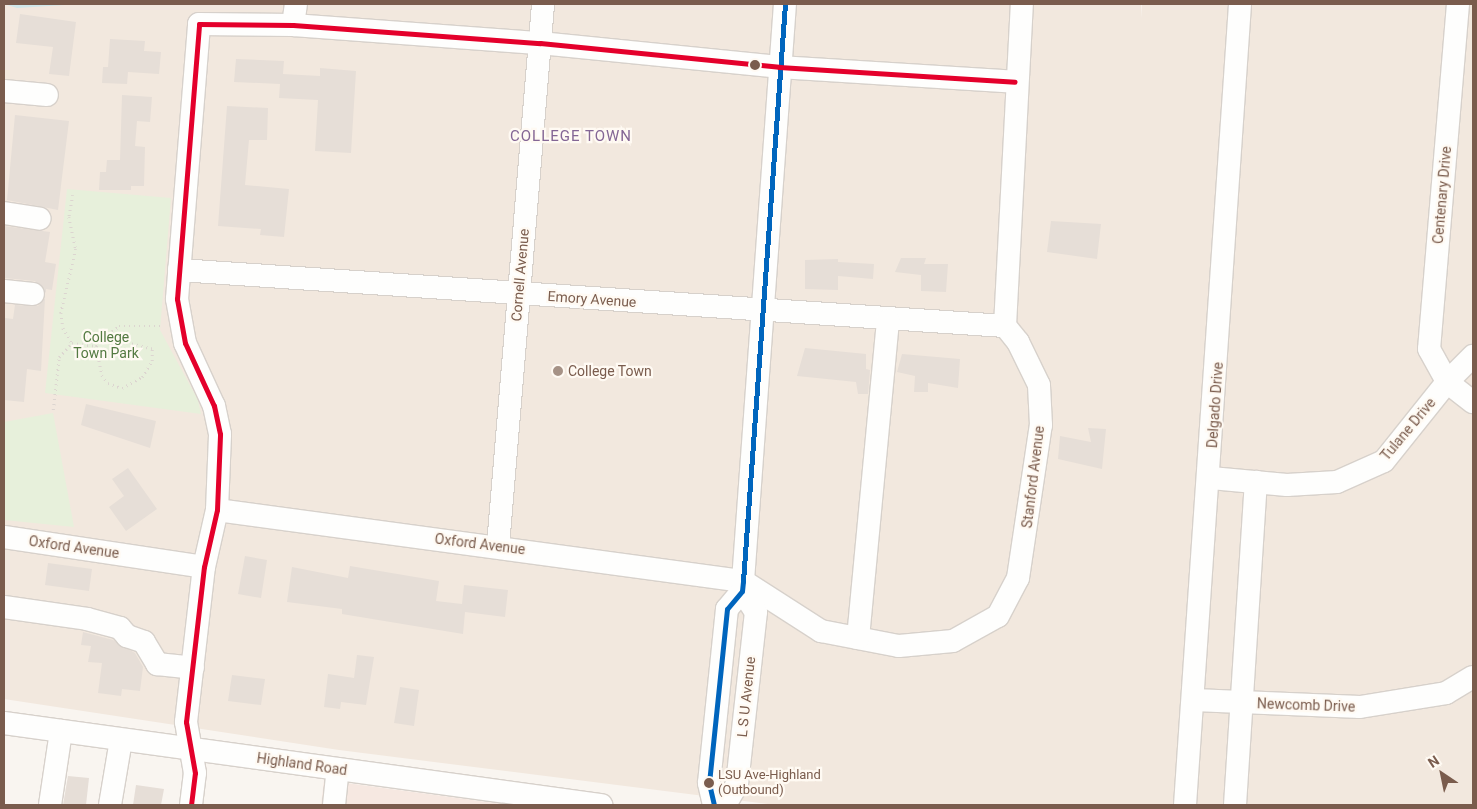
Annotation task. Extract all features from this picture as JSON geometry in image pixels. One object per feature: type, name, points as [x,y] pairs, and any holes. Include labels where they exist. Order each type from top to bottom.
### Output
[{"type":"street","name":"Cornell Avenue","points":[[498,546],[542,4]]},
{"type":"street","points":[[742,586],[785,4]]},
{"type":"street","points":[[1005,326],[1015,82],[1022,4]]},
{"type":"street","name":"Delgado Drive","points":[[1185,805],[1211,478],[1240,4]]},
{"type":"street","name":"Centenary Drive","points":[[1447,382],[1429,349],[1458,4]]},
{"type":"street","points":[[191,805],[195,773],[186,722],[204,567],[217,510],[220,434],[214,406],[179,321],[179,270],[199,24],[294,15],[540,43],[779,67],[1015,82]]},
{"type":"street","points":[[4,91],[47,95]]},
{"type":"street","points":[[4,212],[40,219]]},
{"type":"street","name":"Emory Avenue","points":[[179,270],[888,320],[1005,326]]},
{"type":"street","points":[[4,291],[33,294]]},
{"type":"street","points":[[858,638],[888,320]]},
{"type":"street","name":"Stanford Avenue","points":[[742,586],[821,631],[899,646],[953,642],[998,616],[1018,578],[1041,425],[1039,385],[1018,342],[1005,326]]},
{"type":"street","name":"Tulane Drive","points":[[1211,478],[1287,485],[1337,482],[1384,461],[1447,382],[1473,356]]},
{"type":"street","points":[[1447,382],[1473,402]]},
{"type":"street","points":[[1235,805],[1256,482]]},
{"type":"street","name":"Oxford Avenue","points":[[217,510],[498,546],[742,586]]},
{"type":"street","name":"Oxford Avenue","points":[[4,537],[204,567]]},
{"type":"street","name":"L S U Avenue","points":[[714,805],[709,783],[727,609],[742,586],[756,612],[737,784],[725,805]]},
{"type":"street","points":[[4,607],[87,619],[120,628],[127,636],[144,642],[156,664],[193,668]]},
{"type":"street","name":"Newcomb Drive","points":[[1194,700],[1360,708],[1446,693],[1473,677]]},
{"type":"street","name":"Highland Road","points":[[4,723],[589,804]]},
{"type":"street","points":[[50,805],[61,731]]},
{"type":"street","points":[[110,805],[121,740]]},
{"type":"street","points":[[334,805],[338,769]]},
{"type":"path","points":[[72,343],[63,328],[61,312],[76,250],[69,217],[73,195]]},
{"type":"path","points":[[96,346],[104,337],[119,326],[160,326],[179,321]]},
{"type":"path","points":[[96,346],[102,375],[108,383],[122,388],[142,377],[152,361],[152,349],[104,337]]},
{"type":"path","points":[[72,343],[96,346]]},
{"type":"path","points":[[54,410],[59,357],[72,343]]},
{"type":"shaded area","name":"College Town","points":[[4,4],[1141,4],[1141,18],[1142,4],[1473,4],[1473,805],[775,805],[339,750],[4,699]]},
{"type":"shaded area","points":[[324,780],[510,805],[321,805]]},
{"type":"green space","name":"College Town Park","points":[[67,189],[171,198],[160,330],[198,400],[201,414],[45,393]]},
{"type":"green space","points":[[53,413],[74,527],[4,520],[4,422]]},
{"type":"water","points":[[4,4],[81,4],[17,8]]},
{"type":"building","points":[[20,14],[76,22],[69,76],[49,74],[53,47],[16,43]]},
{"type":"building","points":[[110,39],[145,41],[144,51],[161,52],[159,74],[128,72],[127,84],[102,83],[103,67],[108,67]]},
{"type":"building","points":[[236,59],[284,61],[283,74],[320,76],[320,68],[356,71],[351,153],[315,151],[318,100],[279,98],[280,84],[234,82]]},
{"type":"building","points":[[122,95],[152,97],[150,122],[137,121],[135,146],[145,147],[144,186],[131,186],[131,190],[99,190],[100,172],[106,172],[107,160],[120,160]]},
{"type":"building","points":[[227,106],[268,108],[267,140],[249,140],[245,185],[289,189],[284,237],[260,235],[261,229],[218,226]]},
{"type":"building","points":[[15,115],[69,121],[58,210],[7,200]]},
{"type":"building","points":[[1051,221],[1101,224],[1097,259],[1047,252]]},
{"type":"building","points":[[4,226],[50,232],[45,262],[56,264],[52,290],[46,289],[46,293],[35,281],[4,278]]},
{"type":"building","points":[[901,258],[926,258],[924,264],[948,264],[946,292],[921,291],[921,275],[895,272]]},
{"type":"building","points":[[838,259],[838,262],[874,264],[873,279],[838,276],[838,290],[805,289],[805,260]]},
{"type":"building","points":[[45,298],[41,371],[27,369],[24,402],[4,400],[5,318],[13,319],[15,305],[38,306]]},
{"type":"building","points":[[805,348],[866,354],[866,369],[870,370],[868,394],[858,394],[856,382],[797,376]]},
{"type":"building","points":[[902,354],[960,359],[958,388],[928,383],[928,392],[914,392],[915,376],[897,372]]},
{"type":"building","points":[[86,404],[156,421],[150,448],[81,425]]},
{"type":"building","points":[[1088,428],[1106,429],[1102,469],[1058,459],[1060,436],[1091,442]]},
{"type":"building","points":[[128,468],[157,509],[126,531],[109,507],[124,496],[112,479]]},
{"type":"building","points":[[245,556],[267,560],[261,598],[238,594]]},
{"type":"building","points":[[48,563],[92,569],[89,591],[45,585]]},
{"type":"building","points":[[350,566],[439,581],[436,601],[462,604],[464,585],[508,590],[505,617],[465,612],[463,634],[342,614],[342,609],[287,602],[292,567],[348,578]]},
{"type":"building","points":[[83,632],[113,640],[135,653],[143,667],[140,691],[122,689],[121,696],[98,693],[102,663],[88,662],[91,646],[81,645]]},
{"type":"building","points":[[357,655],[374,657],[366,705],[341,702],[340,709],[324,707],[328,674],[354,678]]},
{"type":"building","points":[[232,675],[265,679],[261,705],[228,701]]},
{"type":"building","points":[[400,687],[419,690],[414,726],[394,723]]},
{"type":"building","points":[[68,776],[89,778],[86,805],[63,805]]},
{"type":"building","points":[[136,785],[164,789],[161,805],[133,805]]},
{"type":"transit line","points":[[714,805],[709,783],[727,609],[742,591],[743,581],[785,4]]},
{"type":"transit line","points":[[191,805],[195,773],[186,722],[204,567],[217,510],[220,434],[214,406],[185,343],[177,299],[199,24],[293,25],[540,43],[779,67],[1015,82]]},
{"type":"place","name":"College Town","points":[[558,371]]},
{"type":"place","name":"LSU Ave-Highland (Outbound)","points":[[709,783]]},
{"type":"district","name":"COLLEGE TOWN","points":[[571,137]]}]
